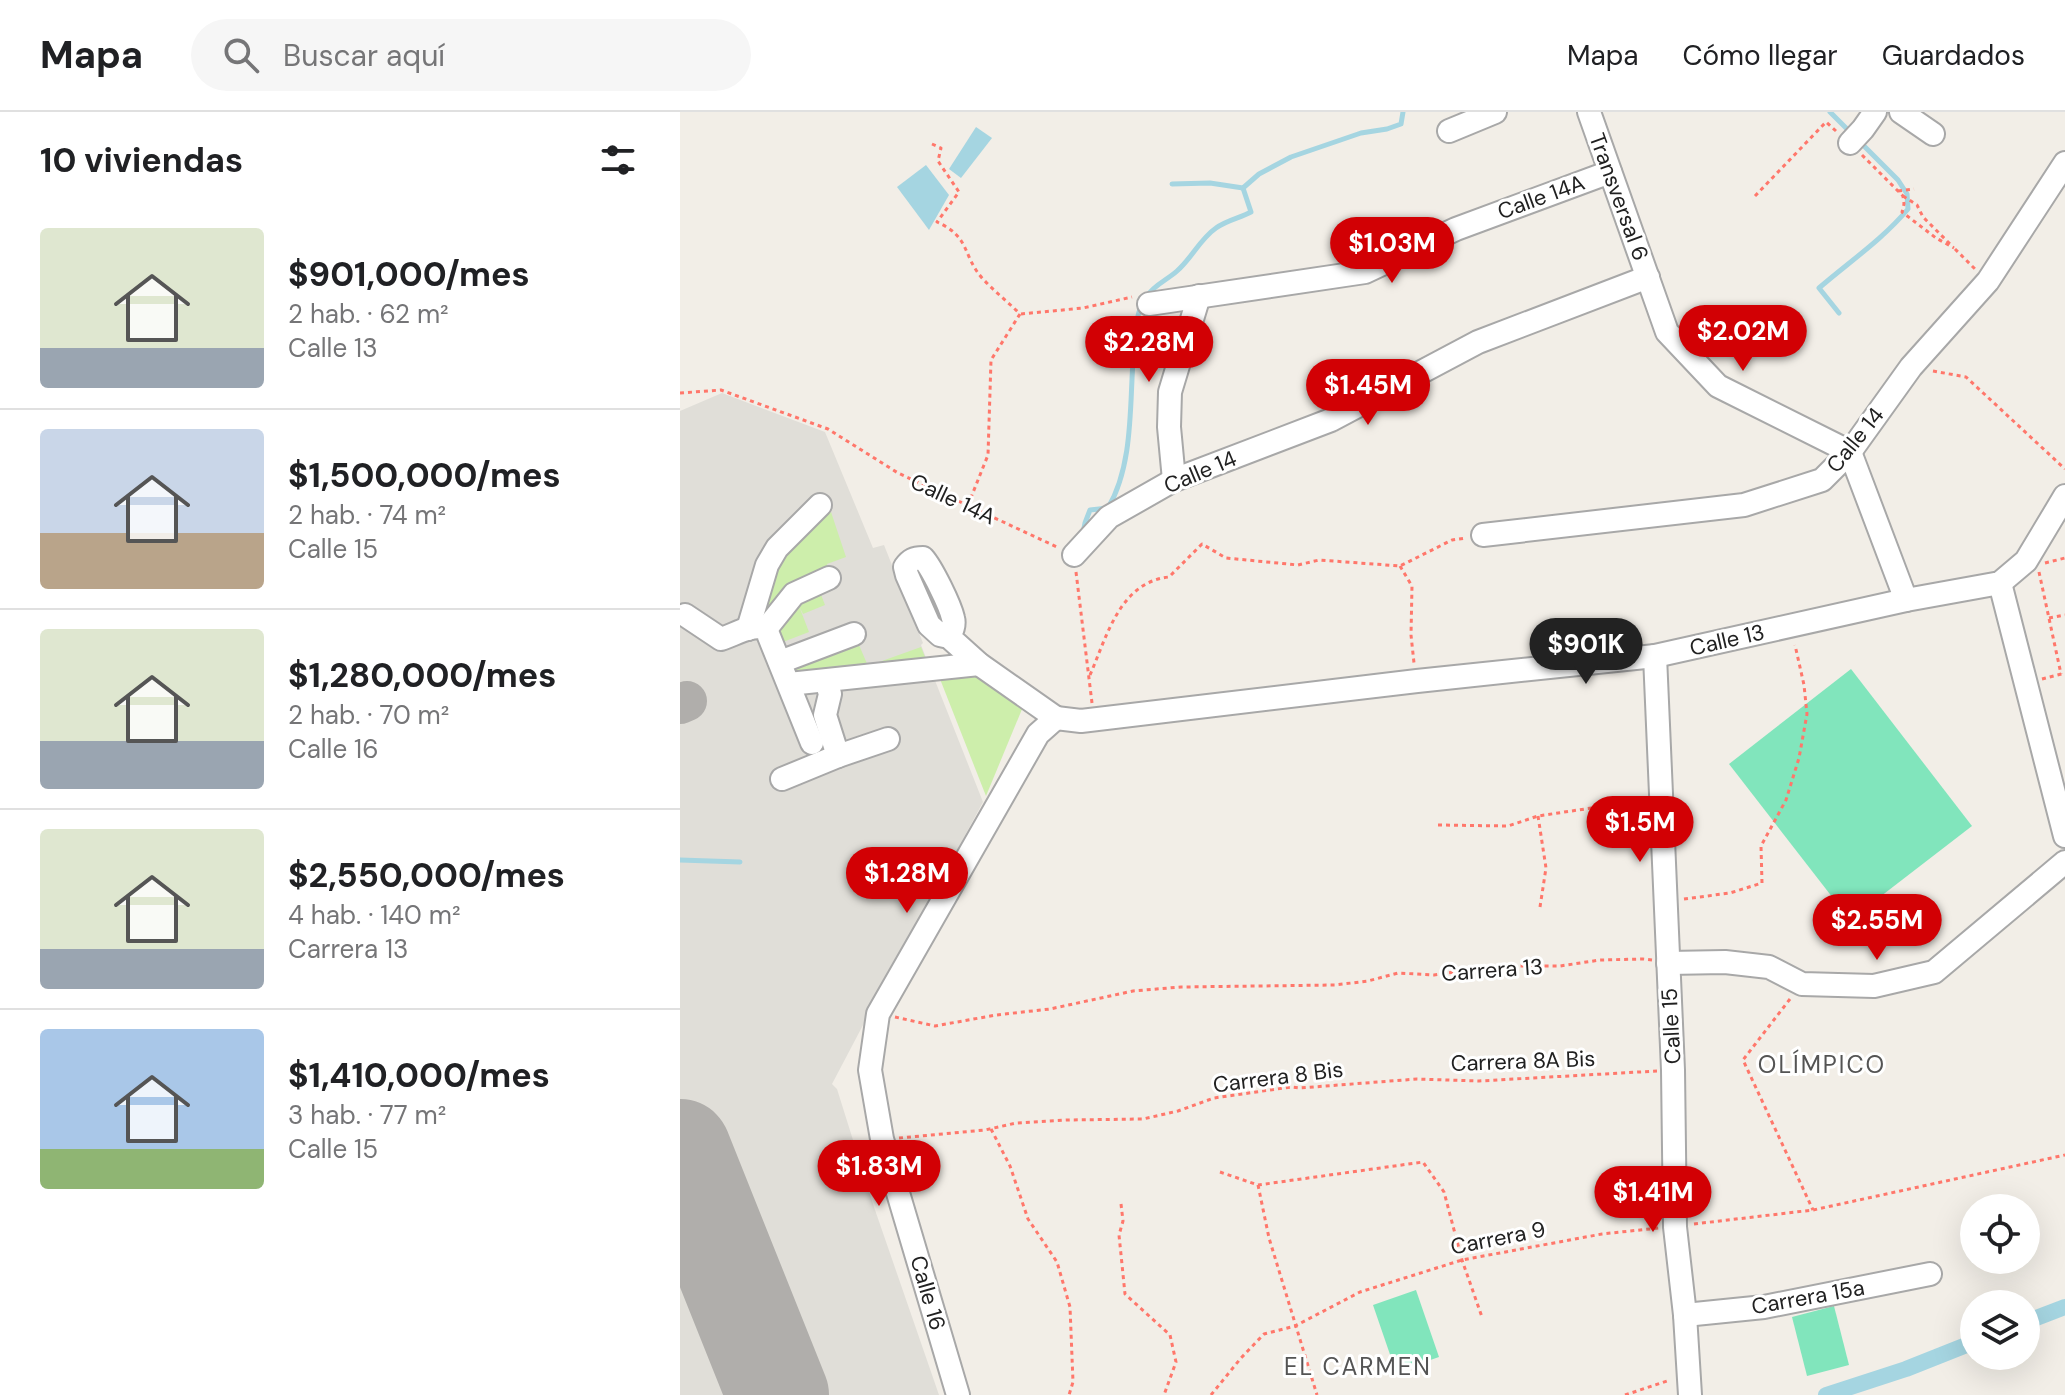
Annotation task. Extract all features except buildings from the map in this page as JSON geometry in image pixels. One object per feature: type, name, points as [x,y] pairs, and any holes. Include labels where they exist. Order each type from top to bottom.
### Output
[{"type":"street","points":[[1449,131],[1495,112]]},
{"type":"street","name":"Transversal 6","points":[[1589,112],[1667,332],[1718,386],[1850,452]]},
{"type":"street","points":[[1901,112],[1933,134]]},
{"type":"street","name":"Calle 14","points":[[1483,535],[1744,505],[1822,480],[1850,452],[1911,367],[1988,281],[2065,163]]},
{"type":"street","name":"Calle 14A","points":[[1144,300],[1199,296],[1365,272],[1456,229],[1610,172]]},
{"type":"street","name":"Calle 14","points":[[1074,555],[1109,517],[1174,480],[1331,420],[1478,342],[1648,277]]},
{"type":"street","points":[[1174,480],[1169,427],[1170,392],[1199,296]]},
{"type":"street","points":[[1850,452],[1906,600]]},
{"type":"street","points":[[2065,496],[2026,561],[2000,583],[2065,836]]},
{"type":"street","points":[[812,743],[778,656],[757,629],[767,565],[777,548],[820,505]]},
{"type":"street","points":[[685,615],[721,639],[757,629],[794,594],[829,578]]},
{"type":"street","name":"Calle 13","points":[[1056,718],[1081,721],[1655,656],[1906,600],[2000,583]]},
{"type":"street","points":[[778,656],[851,628]]},
{"type":"street","points":[[949,637],[979,664],[1056,718]]},
{"type":"street","name":"Calle 15","points":[[1655,656],[1673,1070],[1675,1227],[1689,1385]]},
{"type":"street","points":[[789,684],[979,664]]},
{"type":"street","points":[[826,681],[830,694],[825,715],[838,756]]},
{"type":"street","name":"Calle 16","points":[[958,1395],[882,1139],[870,1070],[878,1014],[1038,734],[1056,718]]},
{"type":"street","points":[[782,779],[888,739]]},
{"type":"street","points":[[1668,963],[1725,962],[1769,967],[1802,984],[1874,986],[1934,972],[2065,862]]},
{"type":"street","name":"Carrera 15a","points":[[1685,1315],[1764,1307],[1930,1274]]},
{"type":"path","points":[[1755,196],[1826,122]]},
{"type":"path","points":[[932,144],[941,148],[938,161],[959,192],[937,222],[950,228],[965,244],[971,262],[983,279],[1020,314],[1083,308],[1126,297],[1144,300]]},
{"type":"path","points":[[1889,181],[1909,202],[1917,205],[1923,217],[1988,281]]},
{"type":"path","points":[[1898,191],[1914,189]]},
{"type":"path","points":[[1903,196],[1902,212],[1954,248]]},
{"type":"path","points":[[968,505],[988,455],[991,360],[1020,314]]},
{"type":"path","points":[[1911,367],[1966,377],[2065,469]]},
{"type":"path","name":"Calle 14A","points":[[680,393],[721,390],[828,429],[898,473],[1074,555]]},
{"type":"path","points":[[1088,678],[1118,610],[1133,593],[1154,579],[1169,577],[1202,544],[1226,558],[1298,565],[1319,560],[1400,566],[1452,540],[1483,535]]},
{"type":"path","points":[[1074,555],[1094,719]]},
{"type":"path","points":[[2063,674],[2037,565],[2065,558]]},
{"type":"path","points":[[1400,566],[1412,586],[1411,635],[1417,681]]},
{"type":"path","points":[[2049,618],[2065,615]]},
{"type":"path","points":[[1665,903],[1730,893],[1762,883],[1761,846],[1786,800],[1799,758],[1807,714],[1791,626]]},
{"type":"path","points":[[1438,825],[1508,826],[1538,816],[1660,798]]},
{"type":"path","points":[[1538,816],[1546,868],[1540,907]]},
{"type":"path","name":"Carrera 13","points":[[878,1014],[935,1026],[1050,1009],[1133,991],[1181,987],[1335,985],[1398,973],[1434,975],[1495,966],[1560,966],[1600,960],[1643,959],[1668,963]]},
{"type":"path","points":[[1802,984],[1743,1060],[1813,1210]]},
{"type":"path","name":"Carrera 8A Bis","points":[[1417,1079],[1479,1081],[1673,1070]]},
{"type":"path","name":"Carrera 8 Bis","points":[[882,1139],[1016,1123],[1143,1119],[1214,1098],[1291,1087],[1417,1079]]},
{"type":"path","points":[[991,1128],[1010,1166],[1028,1219],[1057,1262],[1070,1307],[1073,1382],[1069,1395]]},
{"type":"path","name":"Carrera 9","points":[[1211,1395],[1264,1334],[1295,1326],[1360,1292],[1462,1260],[1602,1234],[1813,1210],[2065,1155]]},
{"type":"path","points":[[1220,1172],[1258,1185],[1423,1162],[1444,1192],[1462,1260],[1482,1317]]},
{"type":"path","points":[[1258,1185],[1269,1238],[1317,1395]]},
{"type":"path","points":[[1121,1204],[1123,1221],[1119,1235],[1125,1294],[1170,1335],[1176,1362],[1164,1395]]},
{"type":"path","points":[[1625,1395],[1689,1385]]},
{"type":"shaded area","points":[[722,393],[825,432],[873,548],[884,545],[983,802],[832,1084],[837,1089],[939,1395],[680,1395],[680,411]]},
{"type":"green space","points":[[831,512],[846,557],[827,564],[830,575],[764,619],[761,601],[784,551]]},
{"type":"green space","points":[[820,592],[825,605],[803,614],[799,606],[809,632],[783,642],[775,623],[796,596]]},
{"type":"green space","points":[[856,638],[868,666],[921,647],[929,667],[799,680],[790,661]]},
{"type":"green space","points":[[1851,669],[1972,826],[1850,920],[1729,764]]},
{"type":"green space","points":[[978,676],[1025,702],[986,796],[940,679]]},
{"type":"green space","points":[[1416,1290],[1439,1357],[1396,1372],[1373,1305]]},
{"type":"green space","points":[[1834,1306],[1849,1365],[1807,1376],[1792,1317]]},
{"type":"water","points":[[976,127],[992,138],[961,178],[949,169]]},
{"type":"water","points":[[926,165],[949,195],[929,230],[897,187]]},
{"type":"waterway","points":[[1172,184],[1210,183],[1243,188],[1259,174],[1291,157],[1361,133],[1401,124],[1403,112]]},
{"type":"waterway","points":[[1830,112],[1852,134]]},
{"type":"waterway","points":[[1839,313],[1819,288],[1876,241],[1908,209],[1907,194],[1898,180],[1859,141]]},
{"type":"waterway","points":[[1147,296],[1182,266],[1210,232],[1251,212],[1243,188]]},
{"type":"waterway","points":[[1083,533],[1090,510],[1108,508],[1123,471],[1136,326],[1142,305]]},
{"type":"waterway","points":[[680,860],[740,862]]},
{"type":"waterway","points":[[2040,1317],[2065,1307]]},
{"type":"waterway","points":[[1826,1395],[1960,1348]]},
{"type":"taxiway","points":[[680,704],[687,701]]},
{"type":"runway","points":[[680,1150],[778,1395]]},
{"type":"district","name":"OLÍMPICO","points":[[1822,1064]]},
{"type":"district","name":"EL CARMEN","points":[[1358,1366]]}]
